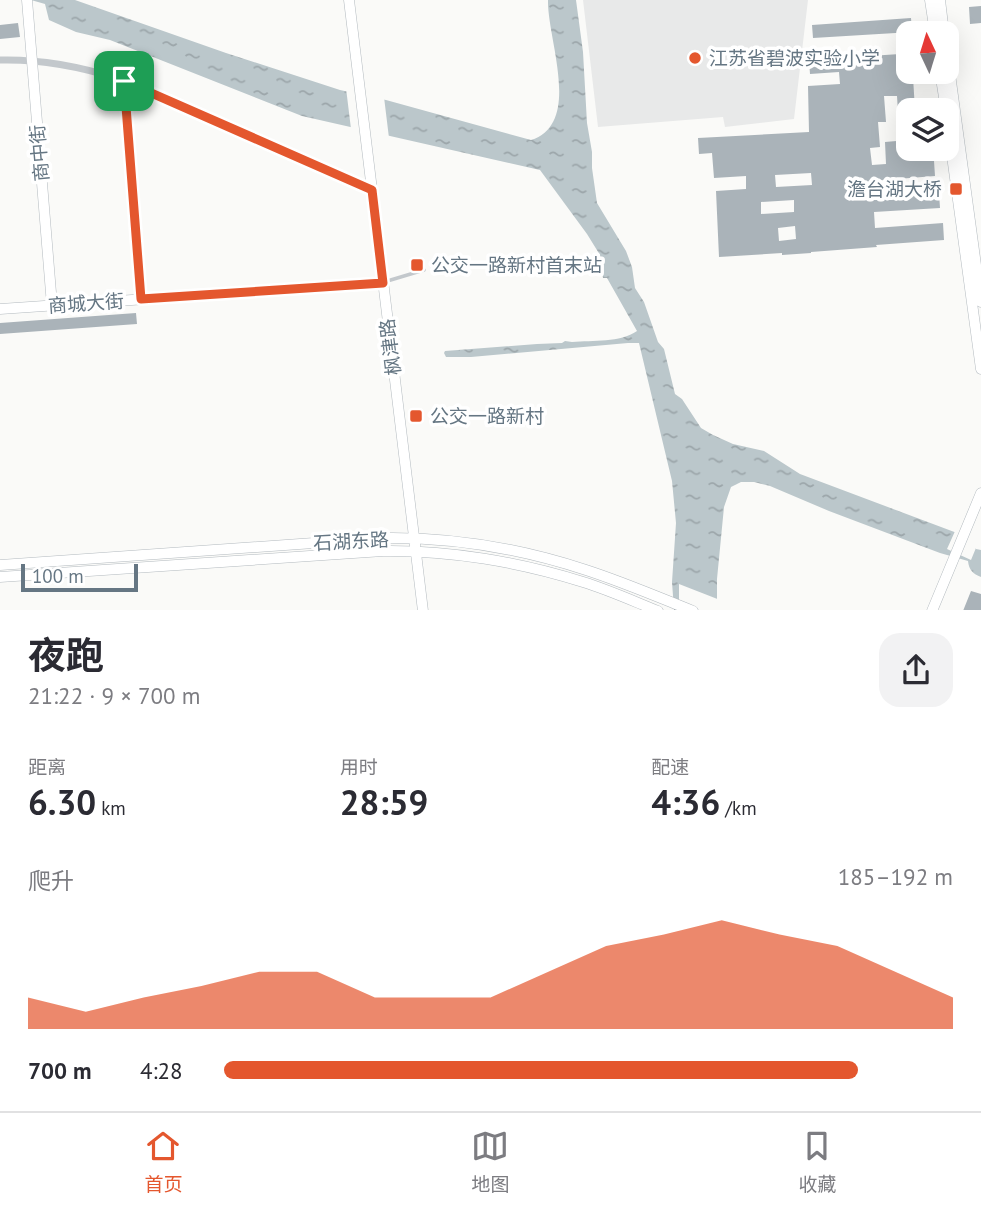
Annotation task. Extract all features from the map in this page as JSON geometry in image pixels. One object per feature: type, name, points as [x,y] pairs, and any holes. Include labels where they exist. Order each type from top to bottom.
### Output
[{"type":"main road","name":"商中街","points":[[27,0],[52,305]]},
{"type":"main road","name":"枫津路","points":[[349,0],[423,610]]},
{"type":"main road","points":[[930,0],[933,21]]},
{"type":"main road","points":[[940,0],[943,21]]},
{"type":"main road","points":[[951,84],[981,302]]},
{"type":"main road","points":[[953,161],[981,369]]},
{"type":"main road","name":"商城大街","points":[[0,309],[383,283]]},
{"type":"main road","points":[[932,610],[981,493]]},
{"type":"main road","points":[[967,531],[981,512]]},
{"type":"main road","name":"石湖东路","points":[[0,565],[414,538],[484,547],[558,562],[690,610]]},
{"type":"main road","name":"石湖东路","points":[[0,577],[415,551],[461,555],[542,570],[655,610]]},
{"type":"street","points":[[0,60],[50,62],[124,81],[372,190]]},
{"type":"street","points":[[124,81],[141,299]]},
{"type":"lane","points":[[383,283],[424,270]]},
{"type":"shaded area","name":"江苏省碧波实验小学","points":[[583,0],[808,0],[794,119],[725,127],[723,117],[598,127]]},
{"type":"water","points":[[31,0],[75,0],[340,90],[531,140],[547,131],[555,116],[559,99],[559,78],[548,0],[576,0],[597,203],[626,251],[635,288],[644,302],[658,342],[664,349],[675,394],[682,399],[701,428],[713,435],[733,444],[764,451],[800,474],[973,539],[976,549],[981,550],[981,577],[972,571],[968,561],[829,511],[770,486],[741,482],[731,487],[724,507],[717,579],[717,610],[674,610],[672,582],[676,523],[672,481],[639,343],[471,357],[446,357],[444,353],[565,341],[606,340],[623,338],[637,331],[607,278],[603,278],[600,255],[540,170],[302,116],[110,40],[76,32],[49,20],[45,4]]},
{"type":"pier","points":[[346,88],[384,97],[389,138],[351,129]]},
{"type":"pier","points":[[956,529],[976,538],[978,543],[971,560],[947,549]]},
{"type":"pier","points":[[679,584],[720,600],[720,610],[679,610]]},
{"type":"building","points":[[981,6],[981,23],[970,24],[969,7]]},
{"type":"building","points":[[911,18],[911,21],[896,21],[896,33],[813,38],[812,25]]},
{"type":"building","points":[[18,23],[20,37],[0,39],[0,25]]},
{"type":"building","points":[[896,54],[896,84],[913,84],[914,98],[884,96],[886,122],[878,122],[880,147],[870,148],[872,165],[886,164],[885,142],[896,141],[896,161],[934,161],[935,176],[872,181],[873,196],[939,193],[940,208],[874,212],[875,228],[943,223],[944,240],[811,253],[719,257],[716,191],[746,189],[746,176],[714,178],[712,153],[699,154],[698,138],[809,132],[808,86],[840,84],[839,72],[810,74],[809,60]],"holes":[[[811,173],[812,185],[776,187],[775,175]],[[794,200],[794,212],[761,214],[761,202]],[[795,226],[796,239],[779,241],[778,228]]]},
{"type":"building","points":[[136,313],[137,324],[0,334],[0,323]]},
{"type":"building","points":[[971,591],[981,594],[981,610],[963,610]]},
{"type":"place","name":"江苏省碧波实验小学","points":[[695,58]]},
{"type":"place","name":"澹台湖大桥","points":[[956,189]]},
{"type":"place","name":"公交一路新村首末站","points":[[417,265]]},
{"type":"place","name":"公交一路新村","points":[[416,416]]},
{"type":"route","points":[[124,81],[372,190],[383,283],[141,299],[124,81]]}]
